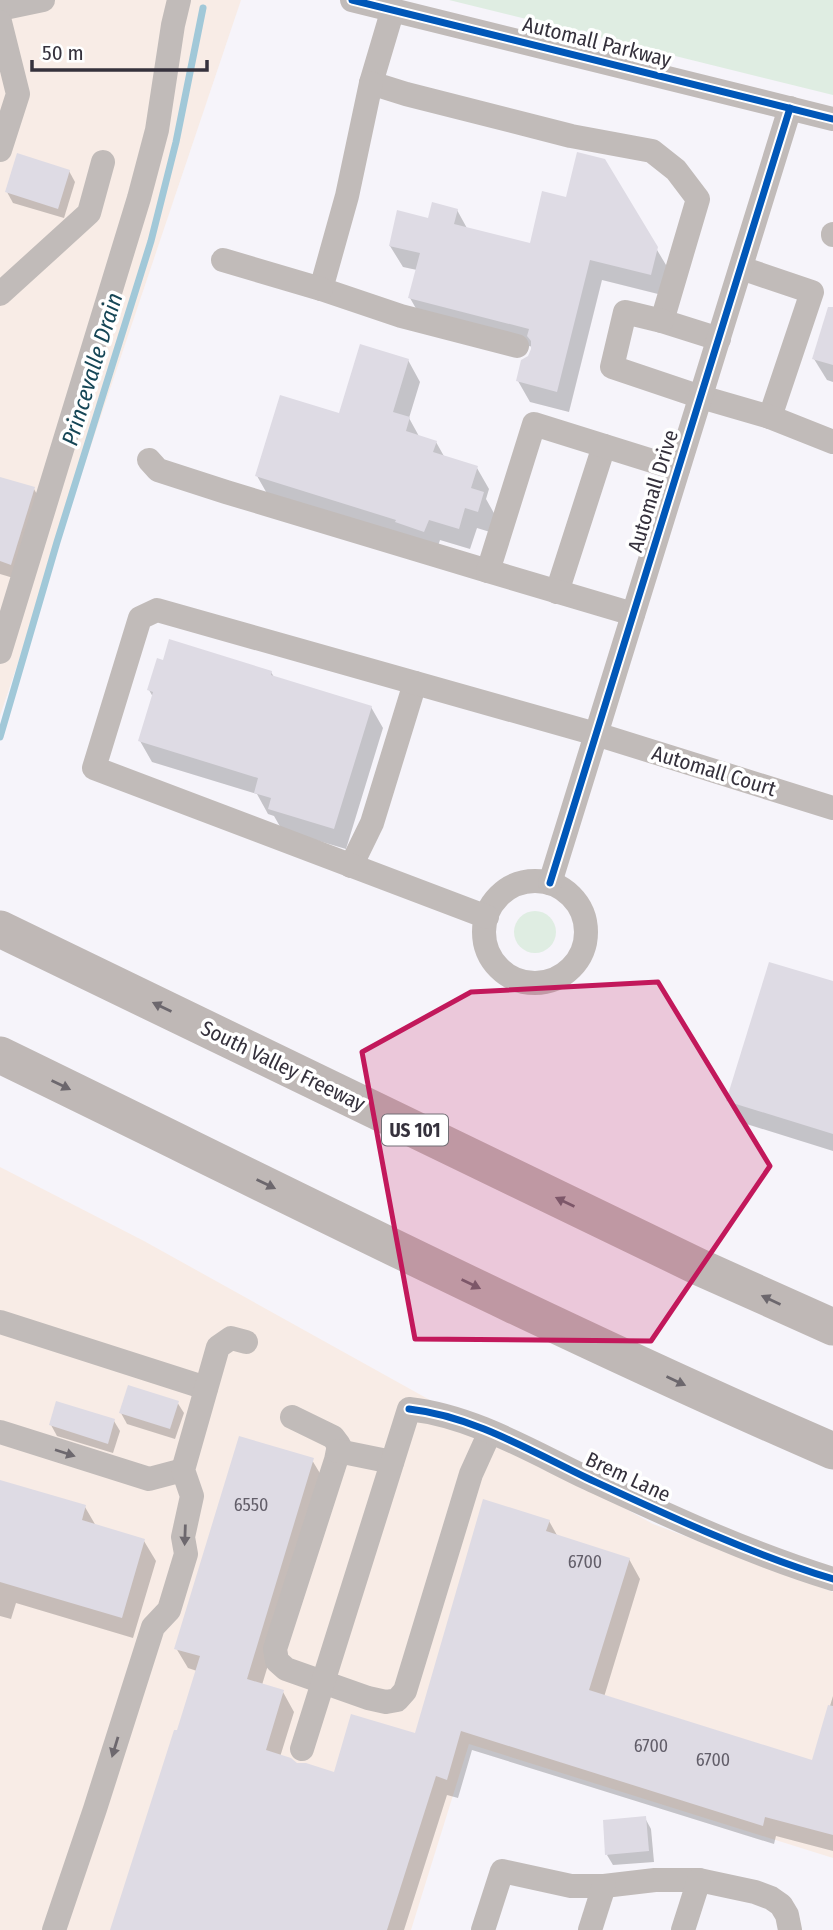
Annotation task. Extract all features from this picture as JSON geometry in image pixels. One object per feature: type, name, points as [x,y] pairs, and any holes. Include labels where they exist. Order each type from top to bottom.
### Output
[{"type":"highway","name":"South Valley Freeway","points":[[0,929],[664,1250],[833,1327]]},
{"type":"highway","points":[[0,1055],[555,1325],[833,1451]]},
{"type":"street","points":[[0,9],[43,0]]},
{"type":"street","points":[[0,652],[139,198],[157,130],[179,0]]},
{"type":"street","name":"Automall Parkway","points":[[352,0],[833,119]]},
{"type":"street","points":[[321,289],[347,196],[371,83],[393,9]]},
{"type":"street","points":[[0,22],[18,94],[0,150]]},
{"type":"street","points":[[371,83],[571,136],[652,151],[676,170],[698,199],[662,321]]},
{"type":"street","name":"Automall Drive","points":[[550,883],[790,108]]},
{"type":"street","points":[[0,294],[89,213],[103,163]]},
{"type":"street","points":[[223,260],[401,316],[517,346]]},
{"type":"street","points":[[741,268],[813,292],[770,418]]},
{"type":"street","points":[[719,339],[625,312],[612,367],[770,418],[833,442]]},
{"type":"street","points":[[488,571],[534,424],[678,469]]},
{"type":"street","points":[[557,592],[604,446]]},
{"type":"street","points":[[149,460],[158,470],[201,484],[633,614]]},
{"type":"street","name":"Automall Court","points":[[351,866],[94,768],[140,618],[157,610],[596,734],[833,807]]},
{"type":"street","points":[[415,683],[372,823],[351,866],[487,917]]},
{"type":"street","points":[[537,881],[550,883],[559,887],[581,909],[586,928],[584,947],[573,965],[558,978],[538,983],[523,982],[500,968],[490,955],[486,945],[487,917],[496,900],[513,886],[537,881]]},
{"type":"street","points":[[0,1322],[206,1388]]},
{"type":"street","points":[[54,1930],[153,1627],[169,1610],[186,1554],[183,1537],[192,1496],[183,1470],[218,1347],[231,1338],[246,1342]]},
{"type":"street","name":"Brem Lane","points":[[392,1462],[408,1409],[434,1412],[490,1432],[701,1530],[833,1579]]},
{"type":"street","points":[[292,1417],[333,1437],[339,1445],[275,1649],[277,1661],[286,1669],[386,1702],[397,1700],[405,1690],[471,1474],[490,1432]]},
{"type":"street","points":[[0,1432],[149,1479],[183,1470]]},
{"type":"street","points":[[302,1749],[392,1462],[338,1451]]},
{"type":"street","points":[[483,1930],[502,1871],[571,1886],[699,1880],[771,1898],[781,1905],[787,1915],[790,1930]]},
{"type":"street","points":[[683,1930],[699,1880]]},
{"type":"street","points":[[590,1930],[604,1886]]},
{"type":"highlighted area","points":[[658,982],[770,1166],[651,1341],[415,1339],[362,1052],[471,992]]},
{"type":"shaded area","points":[[0,0],[241,0],[0,716]]},
{"type":"shaded area","points":[[449,0],[833,0],[833,95]]},
{"type":"shaded area","points":[[535,911],[550,917],[556,932],[550,947],[535,953],[520,947],[514,932],[520,917]]},
{"type":"shaded area","points":[[0,1167],[144,1241],[653,1524],[833,1592],[833,1858],[469,1744],[411,1930],[0,1930]]},
{"type":"building","points":[[577,152],[605,159],[658,247],[651,275],[590,260],[557,392],[516,381],[521,360],[528,356],[531,349],[531,341],[527,336],[529,329],[408,298],[420,253],[389,246],[397,210],[428,218],[432,202],[458,209],[454,224],[530,243],[542,191],[566,197]]},
{"type":"building","points":[[17,153],[70,170],[58,209],[5,192]]},
{"type":"building","points":[[828,307],[833,307],[833,365],[812,359]]},
{"type":"building","points":[[360,344],[409,359],[393,412],[410,417],[406,431],[437,441],[433,452],[478,466],[471,488],[484,492],[478,512],[465,508],[459,529],[429,520],[424,532],[395,522],[396,520],[255,476],[280,395],[339,413]]},
{"type":"building","points":[[0,477],[35,487],[11,565],[0,561]]},
{"type":"building","points":[[169,639],[272,671],[271,675],[372,706],[334,829],[268,809],[271,798],[254,793],[258,778],[138,741],[153,692],[147,690],[157,658],[163,660]]},
{"type":"building","points":[[769,962],[833,981],[833,1134],[726,1101]]},
{"type":"building","points":[[128,1385],[179,1401],[170,1429],[119,1413]]},
{"type":"building","points":[[56,1401],[115,1419],[108,1444],[49,1425]]},
{"type":"building","points":[[239,1436],[314,1458],[247,1679],[284,1690],[266,1750],[291,1758],[297,1763],[306,1763],[334,1772],[351,1714],[415,1733],[483,1499],[550,1520],[546,1531],[630,1558],[589,1690],[812,1760],[828,1705],[833,1706],[833,1835],[765,1817],[763,1826],[461,1731],[447,1780],[436,1776],[387,1930],[110,1930],[200,1656],[174,1649]]},
{"type":"building","points":[[0,1480],[86,1505],[82,1520],[145,1539],[122,1618],[0,1582]]},
{"type":"building","points":[[646,1816],[649,1851],[605,1855],[603,1820]]},
{"type":"waterway","name":"Princevalle Drain","points":[[0,737],[57,542],[151,241],[176,142],[203,8]]},
{"type":"cycle path","points":[[352,0],[833,119]]},
{"type":"cycle path","points":[[550,883],[790,108]]},
{"type":"cycle path","points":[[409,1409],[478,1427],[708,1533],[833,1579]]}]
